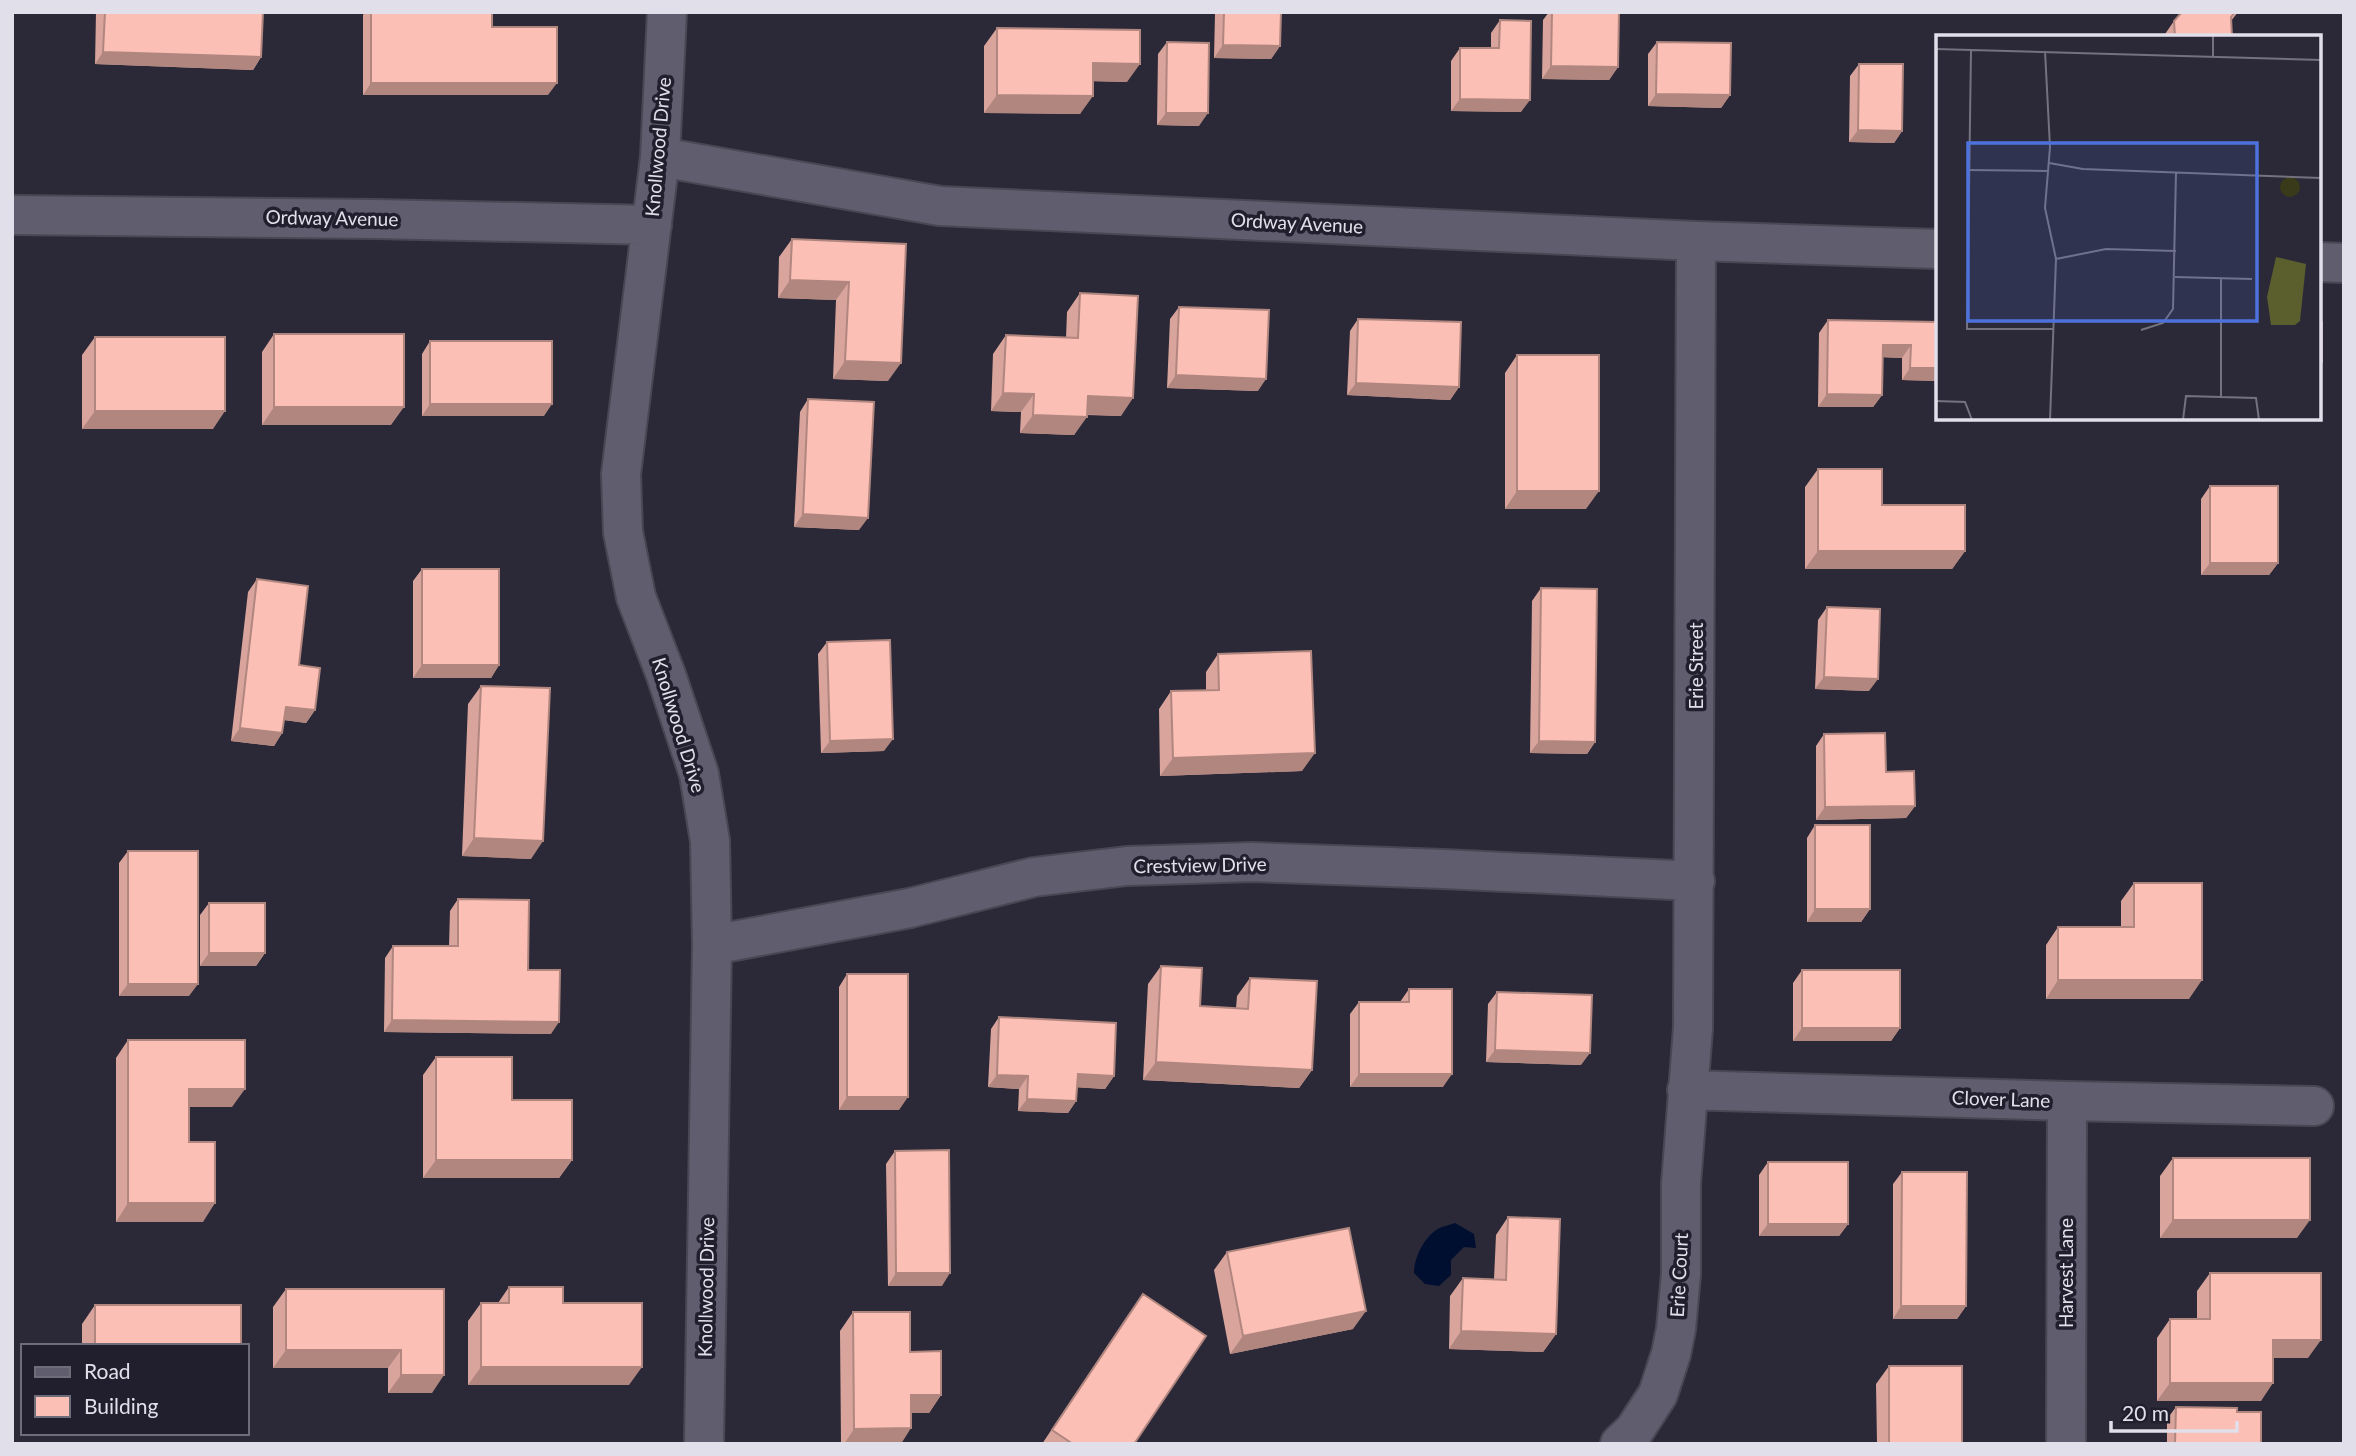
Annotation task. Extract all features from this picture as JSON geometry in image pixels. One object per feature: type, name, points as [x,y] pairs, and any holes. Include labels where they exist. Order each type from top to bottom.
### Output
[{"type":"street","name":"Knollwood Drive","points":[[667,12],[660,157],[621,474],[623,532],[636,597],[666,675],[699,774],[710,841],[712,945],[704,1444]]},
{"type":"street","name":"Ordway Avenue","points":[[660,157],[940,206],[1696,241],[1936,249]]},
{"type":"street","name":"Ordway Avenue","points":[[12,215],[652,225]]},
{"type":"street","name":"Erie Street","points":[[1687,1090],[1693,1028],[1695,881],[1696,241]]},
{"type":"street","points":[[2321,262],[2344,263]]},
{"type":"street","name":"Crestview Drive","points":[[712,945],[910,908],[1034,877],[1127,866],[1252,862],[1695,881]]},
{"type":"street","name":"Clover Lane","points":[[1687,1090],[2314,1105]]},
{"type":"street","name":"Erie Court","points":[[1620,1444],[1634,1431],[1658,1394],[1674,1342],[1681,1274],[1681,1184],[1687,1090]]},
{"type":"street","name":"Harvest Lane","points":[[2066,1444],[2067,1101]]},
{"type":"water","points":[[1455,1223],[1474,1234],[1476,1248],[1464,1247],[1451,1260],[1451,1275],[1439,1286],[1425,1284],[1414,1273],[1421,1248],[1433,1233]]},
{"type":"building","points":[[105,12],[263,12],[261,57],[103,52]]},
{"type":"building","points":[[371,12],[492,12],[492,27],[557,27],[557,83],[371,83]]},
{"type":"building","points":[[1224,12],[1281,12],[1280,46],[1223,45]]},
{"type":"building","points":[[1552,12],[1619,12],[1618,67],[1551,66]]},
{"type":"building","points":[[2182,12],[2235,12],[2231,17],[2232,35],[2175,35],[2174,21]]},
{"type":"building","points":[[1500,20],[1531,21],[1530,100],[1460,99],[1460,48],[1499,48]]},
{"type":"building","points":[[997,28],[1140,30],[1140,64],[1093,63],[1093,96],[997,95]]},
{"type":"building","points":[[1167,42],[1209,43],[1208,113],[1166,113]]},
{"type":"building","points":[[1657,42],[1731,43],[1730,95],[1656,94]]},
{"type":"building","points":[[1859,64],[1903,64],[1902,131],[1858,130]]},
{"type":"building","points":[[792,239],[906,244],[901,363],[845,361],[849,282],[790,280]]},
{"type":"building","points":[[1080,293],[1138,296],[1133,398],[1088,396],[1087,417],[1033,415],[1034,394],[1003,393],[1006,335],[1078,338]]},
{"type":"building","points":[[1179,307],[1269,310],[1266,379],[1176,375]]},
{"type":"building","points":[[1358,319],[1461,322],[1459,387],[1356,383]]},
{"type":"building","points":[[1828,320],[1936,322],[1936,368],[1910,368],[1911,345],[1883,345],[1882,395],[1827,394]]},
{"type":"building","points":[[2321,322],[2322,322],[2321,362]]},
{"type":"building","points":[[274,334],[404,334],[404,407],[274,407]]},
{"type":"building","points":[[95,337],[225,337],[225,411],[95,411]]},
{"type":"building","points":[[430,341],[552,341],[552,404],[430,404]]},
{"type":"building","points":[[1517,355],[1599,355],[1599,491],[1517,491]]},
{"type":"building","points":[[808,399],[874,402],[868,518],[803,514]]},
{"type":"building","points":[[1818,469],[1882,469],[1882,505],[1965,505],[1965,551],[1818,551]]},
{"type":"building","points":[[2210,486],[2278,486],[2278,563],[2210,563]]},
{"type":"building","points":[[422,569],[499,569],[499,665],[422,665]]},
{"type":"building","points":[[257,579],[308,586],[299,665],[320,668],[315,710],[286,707],[282,733],[240,728]]},
{"type":"building","points":[[1541,588],[1597,589],[1595,742],[1539,741]]},
{"type":"building","points":[[1827,607],[1880,609],[1878,679],[1824,677]]},
{"type":"building","points":[[890,640],[893,739],[830,741],[827,642]]},
{"type":"building","points":[[1311,651],[1315,753],[1173,758],[1171,691],[1219,690],[1218,654]]},
{"type":"building","points":[[481,686],[550,688],[543,841],[474,838]]},
{"type":"building","points":[[1885,733],[1886,772],[1914,771],[1915,806],[1825,807],[1824,734]]},
{"type":"building","points":[[1815,825],[1870,825],[1870,909],[1815,909]]},
{"type":"building","points":[[128,851],[198,851],[198,984],[128,984]]},
{"type":"building","points":[[2134,883],[2202,883],[2202,980],[2058,980],[2058,927],[2134,927]]},
{"type":"building","points":[[458,899],[529,900],[528,970],[560,970],[559,1022],[392,1020],[393,946],[458,946]]},
{"type":"building","points":[[209,903],[265,903],[265,953],[209,953]]},
{"type":"building","points":[[1161,966],[1202,968],[1200,1006],[1248,1009],[1250,978],[1317,981],[1312,1070],[1156,1062]]},
{"type":"building","points":[[1802,970],[1900,970],[1900,1028],[1802,1028]]},
{"type":"building","points":[[847,974],[908,974],[908,1097],[847,1097]]},
{"type":"building","points":[[1409,989],[1452,989],[1452,1074],[1359,1074],[1359,1002],[1409,1002]]},
{"type":"building","points":[[1497,992],[1592,995],[1590,1053],[1495,1050]]},
{"type":"building","points":[[999,1017],[1116,1023],[1114,1076],[1078,1074],[1076,1101],[1027,1099],[1028,1076],[997,1075]]},
{"type":"building","points":[[128,1040],[245,1040],[245,1089],[189,1089],[189,1142],[215,1142],[215,1203],[128,1203]]},
{"type":"building","points":[[436,1057],[512,1057],[512,1100],[572,1100],[572,1160],[436,1160]]},
{"type":"building","points":[[949,1150],[950,1273],[896,1273],[895,1151]]},
{"type":"building","points":[[2173,1158],[2310,1158],[2310,1220],[2173,1220]]},
{"type":"building","points":[[1768,1162],[1848,1162],[1848,1224],[1768,1224]]},
{"type":"building","points":[[1902,1172],[1967,1172],[1966,1306],[1901,1306]]},
{"type":"building","points":[[1508,1217],[1560,1219],[1556,1334],[1461,1331],[1463,1278],[1506,1280]]},
{"type":"building","points":[[1349,1228],[1366,1311],[1243,1336],[1227,1252]]},
{"type":"building","points":[[2210,1273],[2321,1273],[2321,1340],[2273,1340],[2273,1383],[2170,1383],[2170,1319],[2210,1319]]},
{"type":"building","points":[[509,1287],[563,1287],[563,1303],[642,1303],[642,1367],[481,1367],[481,1303],[509,1303]]},
{"type":"building","points":[[286,1289],[444,1289],[444,1375],[401,1375],[401,1350],[286,1350]]},
{"type":"building","points":[[1143,1294],[1206,1336],[1134,1444],[1073,1444],[1052,1430]]},
{"type":"building","points":[[95,1305],[241,1305],[241,1344],[95,1344]]},
{"type":"building","points":[[853,1312],[910,1312],[910,1352],[941,1351],[941,1395],[911,1395],[911,1428],[854,1429]]},
{"type":"building","points":[[1889,1366],[1962,1366],[1962,1444],[1889,1444]]},
{"type":"building","points":[[2176,1407],[2237,1408],[2237,1412],[2261,1412],[2261,1444],[2175,1444]]}]
